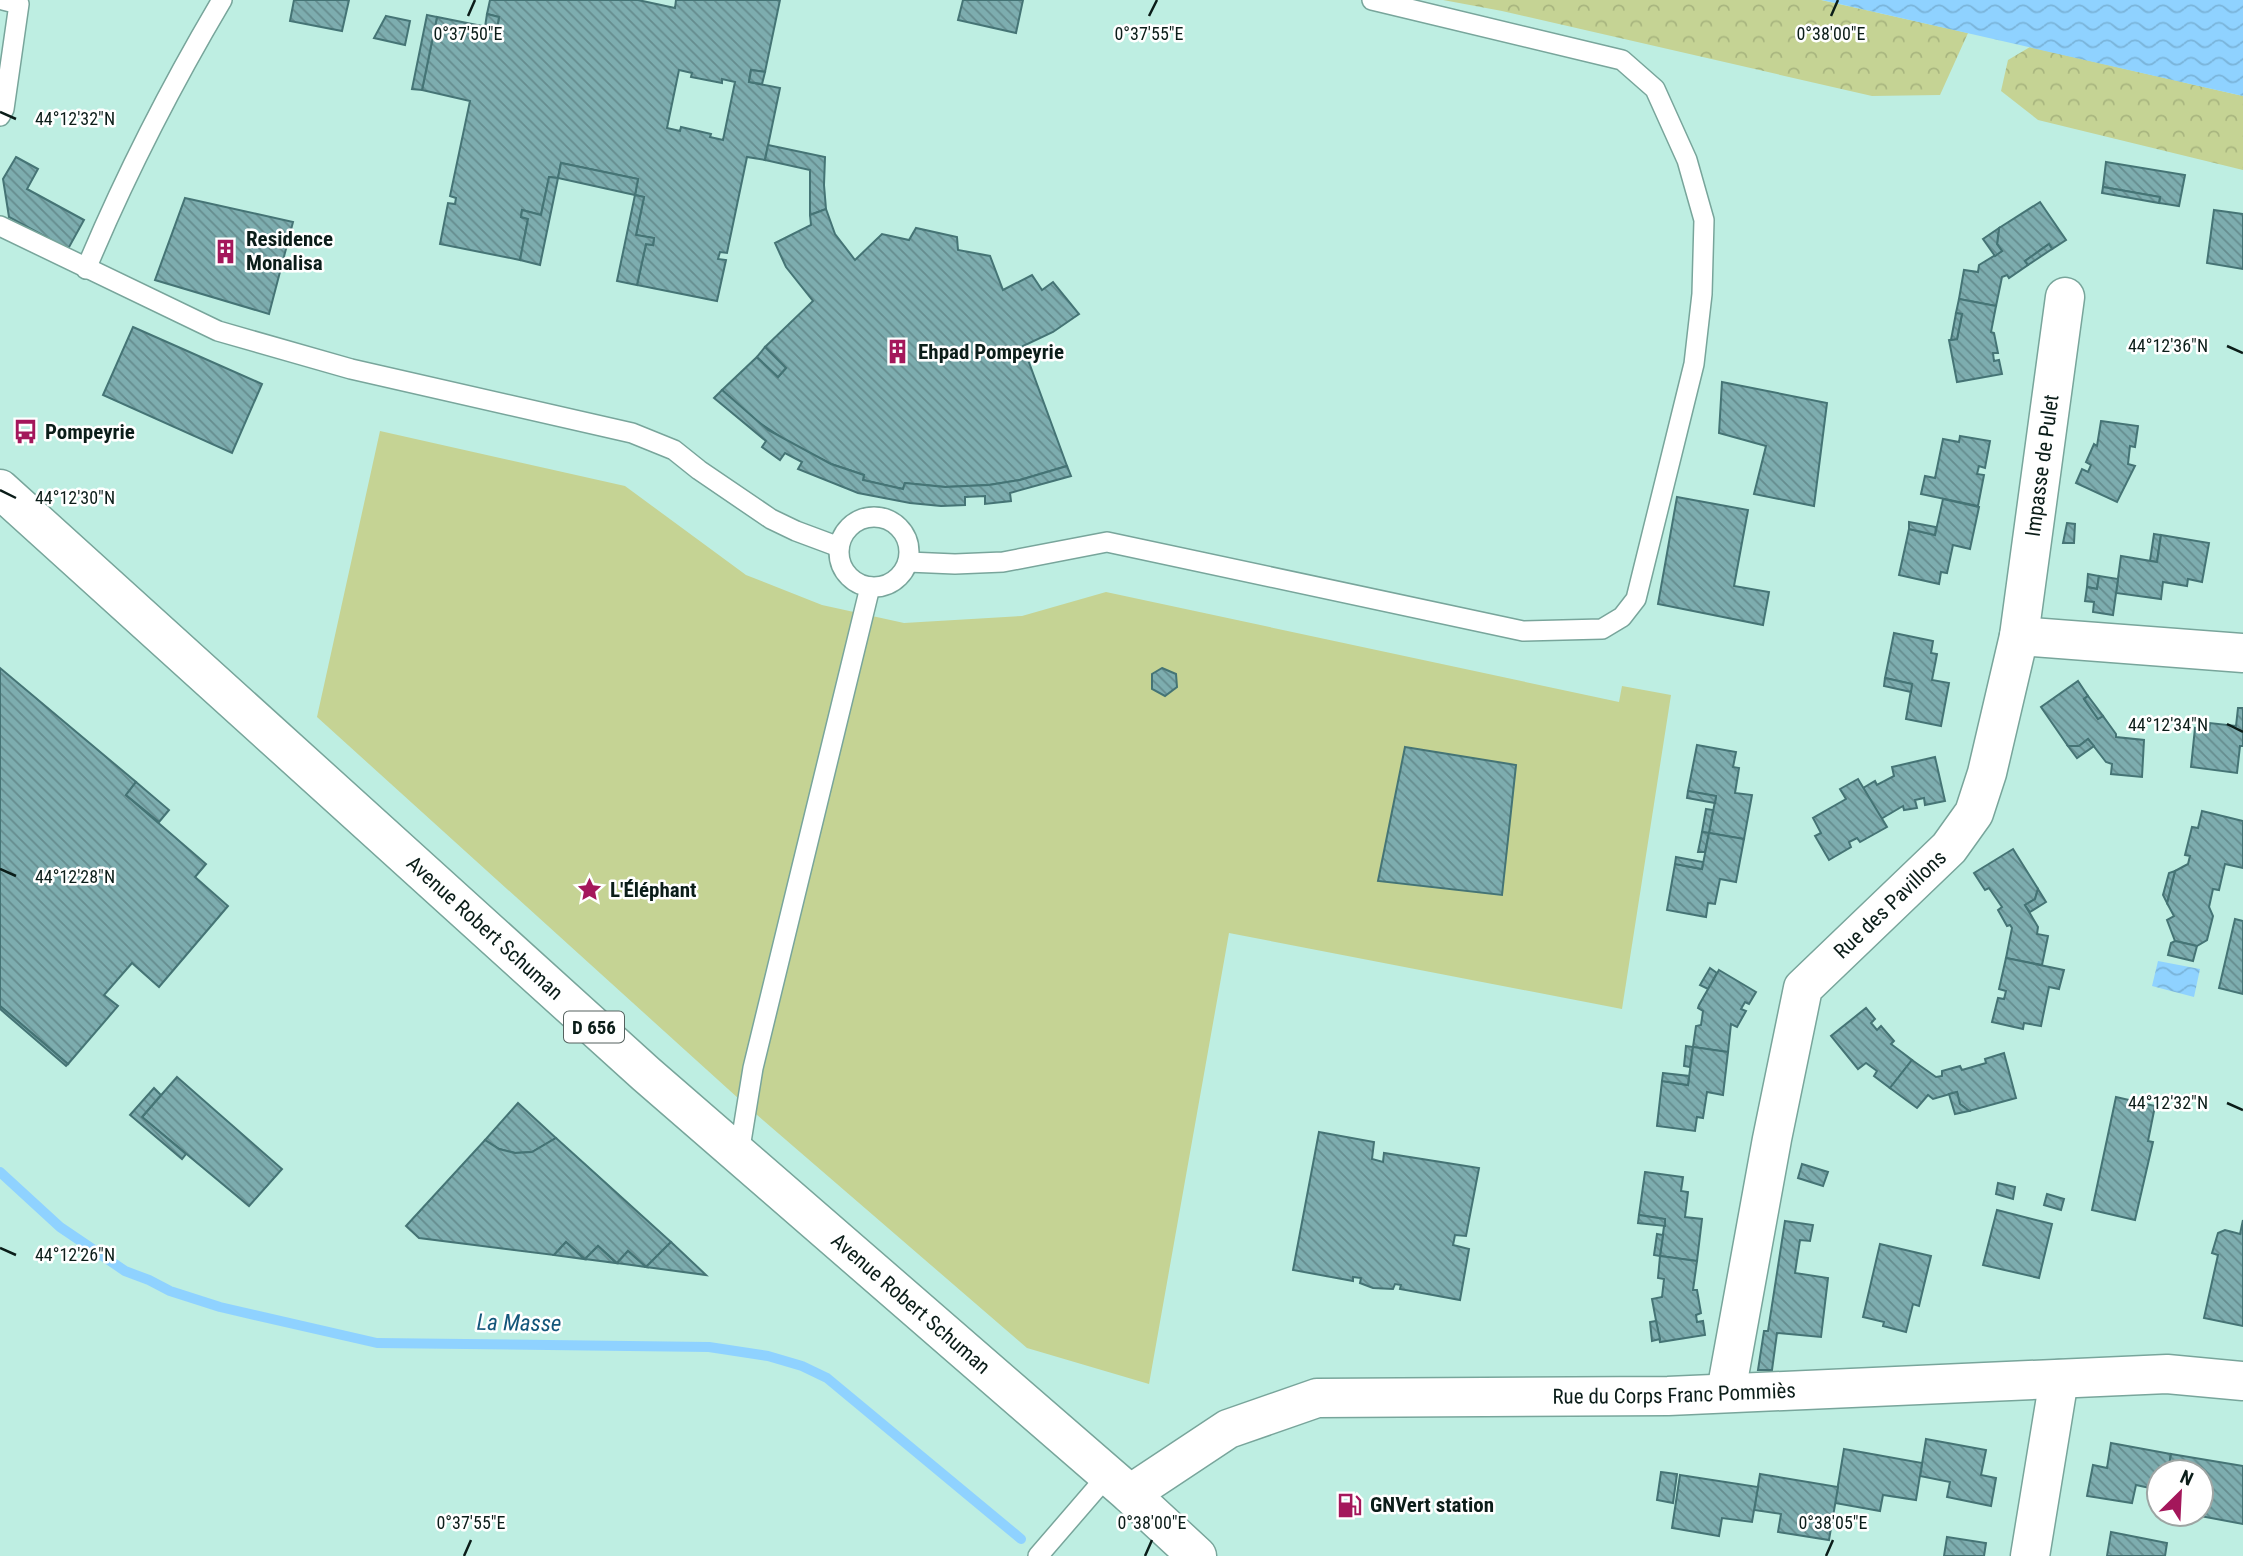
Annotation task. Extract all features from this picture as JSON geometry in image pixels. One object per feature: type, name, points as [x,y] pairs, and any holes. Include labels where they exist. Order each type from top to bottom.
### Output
[{"type":"street","name":"Impasse de Pulet","points":[[2019,636],[2065,298]]},
{"type":"street","name":"Avenue Robert Schuman","points":[[0,488],[646,1074],[1197,1556]]},
{"type":"street","points":[[2019,636],[2243,653]]},
{"type":"street","name":"Rue des Pavillons","points":[[1726,1392],[1802,989],[1950,848],[1975,813],[2019,636]]},
{"type":"street","name":"Rue du Corps Franc Pommiès","points":[[1119,1485],[1228,1429],[1317,1398],[1668,1396],[2167,1374],[2243,1381]]},
{"type":"street","points":[[2030,1556],[2059,1379]]},
{"type":"lane","points":[[0,116],[4,109],[19,4],[3,0]]},
{"type":"lane","points":[[86,268],[110,210],[178,74],[222,0]]},
{"type":"lane","points":[[908,562],[1003,562],[1107,542],[1523,631],[1602,629],[1622,617],[1636,598],[1694,364],[1702,295],[1704,220],[1687,160],[1655,89],[1622,60],[1372,0]]},
{"type":"lane","points":[[0,226],[218,331],[351,369],[632,433],[674,450],[771,519],[839,547]]},
{"type":"lane","points":[[862,519],[888,519],[899,526],[906,537],[908,562],[897,579],[870,587],[850,577],[840,558],[839,547],[843,535],[851,525],[862,519]]},
{"type":"lane","points":[[739,1154],[753,1068],[870,587]]},
{"type":"lane","points":[[1038,1556],[1119,1485]]},
{"type":"green space","points":[[1443,0],[1821,0],[1968,33],[1940,95],[1872,96],[1502,11]]},
{"type":"green space","points":[[2030,47],[2243,96],[2243,170],[2038,120],[2001,91],[2008,60]]},
{"type":"green space","points":[[380,431],[625,486],[746,575],[822,605],[904,623],[1022,616],[1106,592],[1619,702],[1622,686],[1671,695],[1622,1009],[1229,933],[1149,1384],[1027,1348],[749,1108],[317,717]]},
{"type":"water","points":[[1822,0],[2243,0],[2243,96]]},
{"type":"water","points":[[2158,961],[2200,969],[2194,997],[2152,986]]},
{"type":"building","points":[[294,0],[349,0],[342,31],[290,21]]},
{"type":"building","points":[[490,0],[638,0],[675,8],[676,0],[780,0],[765,72],[751,70],[749,82],[780,88],[765,160],[747,157],[727,253],[720,252],[718,259],[726,260],[717,301],[637,285],[646,244],[653,245],[654,238],[636,235],[644,197],[635,195],[638,179],[561,163],[558,178],[549,177],[541,215],[522,210],[521,217],[528,219],[520,260],[440,244],[448,203],[455,204],[456,198],[450,196],[470,101],[422,90],[437,17],[497,29],[499,17],[487,14]],"holes":[[[679,70],[692,73],[691,77],[722,83],[722,79],[735,82],[723,140],[710,137],[711,134],[681,127],[680,131],[667,128]]]},
{"type":"building","points":[[963,0],[1023,0],[1016,33],[958,20]]},
{"type":"building","points":[[487,14],[499,17],[497,29],[485,27]]},
{"type":"building","points":[[427,15],[437,17],[422,90],[412,89]]},
{"type":"building","points":[[386,16],[410,21],[405,45],[374,38]]},
{"type":"building","points":[[751,70],[765,72],[762,84],[749,82]]},
{"type":"building","points":[[768,145],[825,157],[826,209],[810,215],[810,170],[765,160]]},
{"type":"building","points":[[16,157],[38,169],[27,189],[84,220],[68,249],[9,217],[3,179]]},
{"type":"building","points":[[2106,162],[2185,175],[2179,206],[2159,203],[2160,197],[2103,187]]},
{"type":"building","points":[[561,163],[638,179],[635,195],[558,178]]},
{"type":"building","points":[[549,177],[558,178],[540,265],[520,260],[528,219],[521,217],[522,210],[541,215]]},
{"type":"building","points":[[2103,187],[2160,197],[2159,203],[2102,193]]},
{"type":"building","points":[[635,195],[644,197],[636,235],[654,238],[653,245],[646,244],[637,285],[617,281]]},
{"type":"building","name":"Residence Monalisa","points":[[185,198],[293,222],[269,314],[155,280]]},
{"type":"building","points":[[2040,202],[2066,240],[2052,249],[2049,244],[2025,261],[2028,265],[2009,278],[2007,275],[2002,277],[1996,306],[1959,299],[1964,270],[1978,272],[1979,265],[2002,251],[1997,244],[1999,228]]},
{"type":"building","name":"Ehpad Pompeyrie","points":[[826,209],[835,234],[855,260],[882,234],[909,240],[916,228],[957,237],[958,250],[990,256],[1003,290],[1032,275],[1042,290],[1053,282],[1079,314],[1053,332],[1023,346],[1067,466],[1020,480],[989,485],[945,487],[905,483],[903,489],[893,487],[863,480],[864,475],[831,464],[793,445],[752,418],[722,390],[757,357],[778,377],[786,368],[765,347],[813,301],[786,267],[775,243],[811,225],[810,215]]},
{"type":"building","points":[[2214,210],[2243,214],[2243,269],[2207,263]]},
{"type":"building","points":[[1999,228],[1997,244],[2002,251],[1995,256],[1983,239]]},
{"type":"building","points":[[2049,244],[2052,249],[2028,265],[2025,261]]},
{"type":"building","points":[[1959,299],[1996,306],[1991,332],[1994,333],[1998,353],[1993,353],[1994,361],[1999,360],[2002,374],[1957,382],[1949,340],[1957,339],[1962,314],[1956,313]]},
{"type":"building","points":[[1956,313],[1962,314],[1957,339],[1951,340]]},
{"type":"building","points":[[133,327],[262,384],[232,453],[103,395]]},
{"type":"building","points":[[765,347],[786,368],[778,377],[757,357]]},
{"type":"building","points":[[1722,382],[1827,403],[1814,506],[1754,494],[1766,446],[1719,433]]},
{"type":"building","points":[[722,390],[768,430],[831,464],[864,475],[863,480],[903,489],[905,483],[945,487],[989,485],[1020,480],[1067,466],[1071,476],[1010,493],[1011,501],[985,504],[985,496],[965,497],[965,505],[941,506],[858,493],[798,469],[802,462],[785,453],[780,460],[762,447],[766,441],[714,398]]},
{"type":"building","points":[[2101,421],[2138,426],[2135,447],[2130,446],[2128,464],[2135,466],[2117,502],[2076,483],[2082,469],[2088,472],[2091,465],[2086,462],[2094,444],[2097,446]]},
{"type":"building","points":[[1960,436],[1990,441],[1985,468],[1979,466],[1977,474],[1984,475],[1978,506],[1921,494],[1925,476],[1935,478],[1943,439],[1959,442]]},
{"type":"building","points":[[1677,497],[1748,510],[1734,586],[1769,592],[1763,625],[1658,604]]},
{"type":"building","points":[[1943,499],[1979,507],[1970,549],[1953,545],[1947,573],[1941,572],[1939,584],[1899,575],[1909,529],[1935,535]]},
{"type":"building","points":[[1909,522],[1936,527],[1935,535],[1909,529]]},
{"type":"building","points":[[2067,523],[2075,524],[2074,543],[2063,543]]},
{"type":"building","points":[[2154,534],[2161,535],[2157,562],[2150,561]]},
{"type":"building","points":[[2161,535],[2209,543],[2202,582],[2188,579],[2187,586],[2163,582],[2161,599],[2116,593],[2121,556],[2157,562]]},
{"type":"building","points":[[2088,574],[2099,576],[2097,589],[2087,587]]},
{"type":"building","points":[[2099,576],[2118,579],[2113,615],[2093,612],[2094,602],[2085,601],[2087,587],[2097,589]]},
{"type":"building","points":[[1894,633],[1933,641],[1931,653],[1937,654],[1932,680],[1949,683],[1941,726],[1906,719],[1912,684],[1885,678]]},
{"type":"building","points":[[0,668],[136,782],[126,795],[206,864],[195,877],[228,906],[159,987],[132,963],[104,995],[118,1006],[68,1064],[0,1006]]},
{"type":"building","points":[[1162,668],[1176,674],[1177,687],[1165,696],[1152,689],[1152,674]]},
{"type":"building","points":[[1885,678],[1912,684],[1911,692],[1884,686]]},
{"type":"building","points":[[2078,681],[2088,696],[2084,699],[2098,719],[2103,716],[2116,737],[2144,740],[2142,777],[2111,774],[2112,764],[2106,762],[2088,739],[2079,746],[2068,746],[2041,707]]},
{"type":"building","points":[[2088,696],[2103,716],[2098,719],[2084,699]]},
{"type":"building","points":[[2238,708],[2243,708],[2243,746],[2240,746],[2237,773],[2191,767],[2195,728],[2209,730],[2210,723],[2236,726]]},
{"type":"building","points":[[2088,739],[2094,746],[2077,758],[2068,746],[2079,746]]},
{"type":"building","points":[[1697,745],[1736,752],[1733,767],[1739,768],[1735,793],[1752,795],[1744,839],[1709,833],[1716,796],[1688,791]]},
{"type":"building","points":[[1405,747],[1516,765],[1502,895],[1378,881]]},
{"type":"building","points":[[1935,757],[1945,801],[1925,805],[1924,798],[1915,800],[1917,808],[1904,810],[1903,806],[1881,819],[1863,788],[1875,781],[1877,785],[1894,776],[1892,767]]},
{"type":"building","points":[[1858,779],[1887,827],[1860,842],[1857,838],[1849,842],[1851,847],[1829,860],[1815,836],[1821,833],[1813,818],[1846,799],[1840,789]]},
{"type":"building","points":[[136,782],[169,810],[159,822],[126,795]]},
{"type":"building","points":[[1688,791],[1716,796],[1715,803],[1687,798]]},
{"type":"building","points":[[1706,809],[1713,810],[1709,833],[1702,832]]},
{"type":"building","points":[[2202,811],[2243,821],[2243,868],[2225,864],[2219,890],[2213,889],[2209,907],[2213,916],[2207,940],[2197,946],[2175,941],[2167,920],[2174,916],[2167,903],[2175,871],[2188,864],[2190,856],[2185,855],[2192,827],[2198,828]]},
{"type":"building","points":[[1702,832],[1709,833],[1705,852],[1698,852]]},
{"type":"building","points":[[1709,833],[1744,839],[1736,882],[1720,879],[1715,904],[1708,903],[1706,917],[1667,910],[1675,864],[1702,869]]},
{"type":"building","points":[[2013,849],[2038,889],[2035,899],[2025,905],[2038,927],[2037,934],[2048,936],[2042,965],[2006,958],[2012,928],[2007,926],[1998,910],[2002,907],[1989,888],[1985,890],[1974,873]]},
{"type":"building","points":[[1676,857],[1703,862],[1702,869],[1675,864]]},
{"type":"building","points":[[2175,871],[2167,903],[2163,895],[2169,873]]},
{"type":"building","points":[[2038,889],[2046,902],[2030,912],[2025,905],[2035,899]]},
{"type":"building","points":[[2235,919],[2243,921],[2243,994],[2219,988]]},
{"type":"building","points":[[2175,941],[2197,946],[2193,961],[2168,955],[2171,943]]},
{"type":"building","points":[[2006,958],[2064,970],[2059,989],[2049,987],[2041,1026],[2024,1023],[2023,1029],[1992,1022],[1998,998],[2004,999],[2006,991],[1999,989]]},
{"type":"building","points":[[1710,968],[1717,973],[1708,989],[1700,985]]},
{"type":"building","points":[[1719,970],[1756,992],[1749,1004],[1745,1002],[1741,1009],[1746,1011],[1737,1027],[1731,1024],[1728,1052],[1693,1047],[1696,1026],[1701,1025],[1703,1011],[1698,1008],[1699,1005]]},
{"type":"building","points":[[0,1006],[68,1064],[66,1066],[0,1009]]},
{"type":"building","points":[[1866,1008],[1875,1019],[1871,1023],[1877,1030],[1881,1026],[1894,1041],[1891,1044],[1912,1060],[1890,1088],[1874,1076],[1877,1071],[1866,1063],[1858,1069],[1831,1036]]},
{"type":"building","points":[[1686,1046],[1693,1047],[1690,1067],[1684,1066]]},
{"type":"building","points":[[1693,1047],[1728,1052],[1723,1095],[1707,1092],[1703,1118],[1697,1117],[1695,1131],[1657,1126],[1662,1081],[1688,1085]]},
{"type":"building","points":[[2004,1053],[2016,1098],[1969,1111],[1960,1104],[1957,1092],[1933,1099],[1928,1095],[1917,1108],[1890,1088],[1912,1060],[1936,1077],[1942,1076],[1942,1071],[1960,1066],[1962,1070],[1986,1063],[1985,1059]]},
{"type":"building","points":[[1663,1073],[1689,1076],[1688,1085],[1662,1081]]},
{"type":"building","points":[[177,1077],[282,1169],[249,1206],[142,1117]]},
{"type":"building","points":[[154,1088],[161,1095],[142,1117],[186,1154],[182,1159],[130,1115]]},
{"type":"building","points":[[1957,1092],[1960,1104],[1969,1111],[1955,1114],[1949,1094]]},
{"type":"building","points":[[2116,1097],[2155,1106],[2148,1141],[2153,1142],[2135,1220],[2092,1210]]},
{"type":"building","points":[[518,1103],[556,1138],[532,1152],[515,1153],[499,1149],[485,1140]]},
{"type":"building","points":[[1319,1132],[1374,1142],[1372,1159],[1383,1162],[1384,1153],[1479,1168],[1466,1236],[1455,1235],[1453,1245],[1469,1249],[1460,1300],[1400,1289],[1401,1285],[1395,1284],[1393,1289],[1373,1288],[1360,1283],[1361,1278],[1353,1277],[1353,1281],[1293,1270]]},
{"type":"building","points":[[556,1138],[671,1242],[646,1267],[628,1251],[617,1263],[598,1246],[585,1259],[566,1242],[554,1255],[419,1238],[406,1226],[485,1140],[499,1149],[515,1153],[532,1152]]},
{"type":"building","points":[[1802,1164],[1828,1172],[1823,1186],[1798,1178]]},
{"type":"building","points":[[1645,1172],[1683,1177],[1681,1191],[1688,1192],[1685,1217],[1702,1219],[1697,1261],[1660,1256],[1665,1219],[1639,1215]]},
{"type":"building","points":[[1998,1183],[2015,1187],[2013,1199],[1996,1194]]},
{"type":"building","points":[[2047,1194],[2064,1199],[2061,1210],[2044,1205]]},
{"type":"building","points":[[1997,1210],[2052,1224],[2039,1278],[1983,1265]]},
{"type":"building","points":[[1639,1215],[1665,1219],[1665,1226],[1638,1223]]},
{"type":"building","points":[[2243,1220],[2243,1326],[2204,1318],[2218,1255],[2212,1253],[2218,1233],[2225,1230],[2240,1234]]},
{"type":"building","points":[[1785,1221],[1813,1225],[1810,1241],[1800,1240],[1795,1273],[1828,1278],[1821,1337],[1777,1333],[1772,1370],[1758,1370],[1764,1331],[1768,1331]]},
{"type":"building","points":[[1657,1234],[1663,1235],[1660,1256],[1654,1255]]},
{"type":"building","points":[[566,1242],[584,1259],[554,1255]]},
{"type":"building","points":[[671,1242],[706,1275],[646,1267]]},
{"type":"building","points":[[1880,1244],[1931,1256],[1919,1306],[1913,1304],[1906,1332],[1883,1326],[1884,1322],[1863,1317]]},
{"type":"building","points":[[598,1246],[616,1263],[585,1259]]},
{"type":"building","points":[[628,1251],[646,1267],[617,1263]]},
{"type":"building","points":[[1660,1256],[1697,1261],[1693,1290],[1697,1290],[1701,1313],[1696,1315],[1697,1322],[1703,1321],[1705,1335],[1660,1342],[1652,1299],[1662,1297],[1664,1279],[1658,1278]]},
{"type":"building","points":[[1656,1321],[1660,1339],[1652,1341],[1650,1322]]},
{"type":"building","points":[[1926,1439],[1986,1450],[1981,1475],[1996,1478],[1991,1506],[1947,1497],[1950,1482],[1920,1476]]},
{"type":"building","points":[[2111,1443],[2171,1454],[2170,1458],[2145,1458],[2145,1487],[2136,1485],[2132,1503],[2087,1496],[2093,1465],[2107,1468]]},
{"type":"building","points":[[1844,1449],[1922,1463],[1916,1500],[1883,1495],[1880,1511],[1835,1503]]},
{"type":"building","points":[[2171,1454],[2195,1458],[2170,1458]]},
{"type":"building","points":[[2215,1461],[2243,1466],[2243,1524],[2215,1519]]},
{"type":"building","points":[[1661,1472],[1677,1474],[1673,1503],[1657,1500]]},
{"type":"building","points":[[1760,1474],[1838,1487],[1829,1540],[1778,1532],[1781,1514],[1754,1510]]},
{"type":"building","points":[[1680,1475],[1758,1487],[1752,1522],[1722,1518],[1719,1536],[1672,1528]]},
{"type":"building","points":[[2111,1532],[2167,1543],[2165,1556],[2107,1556]]},
{"type":"building","points":[[1947,1537],[1986,1543],[1984,1556],[1944,1556]]},
{"type":"waterway","name":"La Masse","points":[[0,1172],[60,1227],[125,1271],[170,1291],[220,1307],[377,1343],[709,1347],[768,1356],[802,1366],[827,1378],[1021,1539]]},
{"type":"place","name":"Residence Monalisa","points":[[226,251]]},
{"type":"place","name":"Ehpad Pompeyrie","points":[[898,352]]},
{"type":"place","name":"Pompeyrie","points":[[25,432]]},
{"type":"place","name":"L'Éléphant","points":[[590,890]]},
{"type":"place","name":"GNVert station","points":[[1350,1505]]}]
